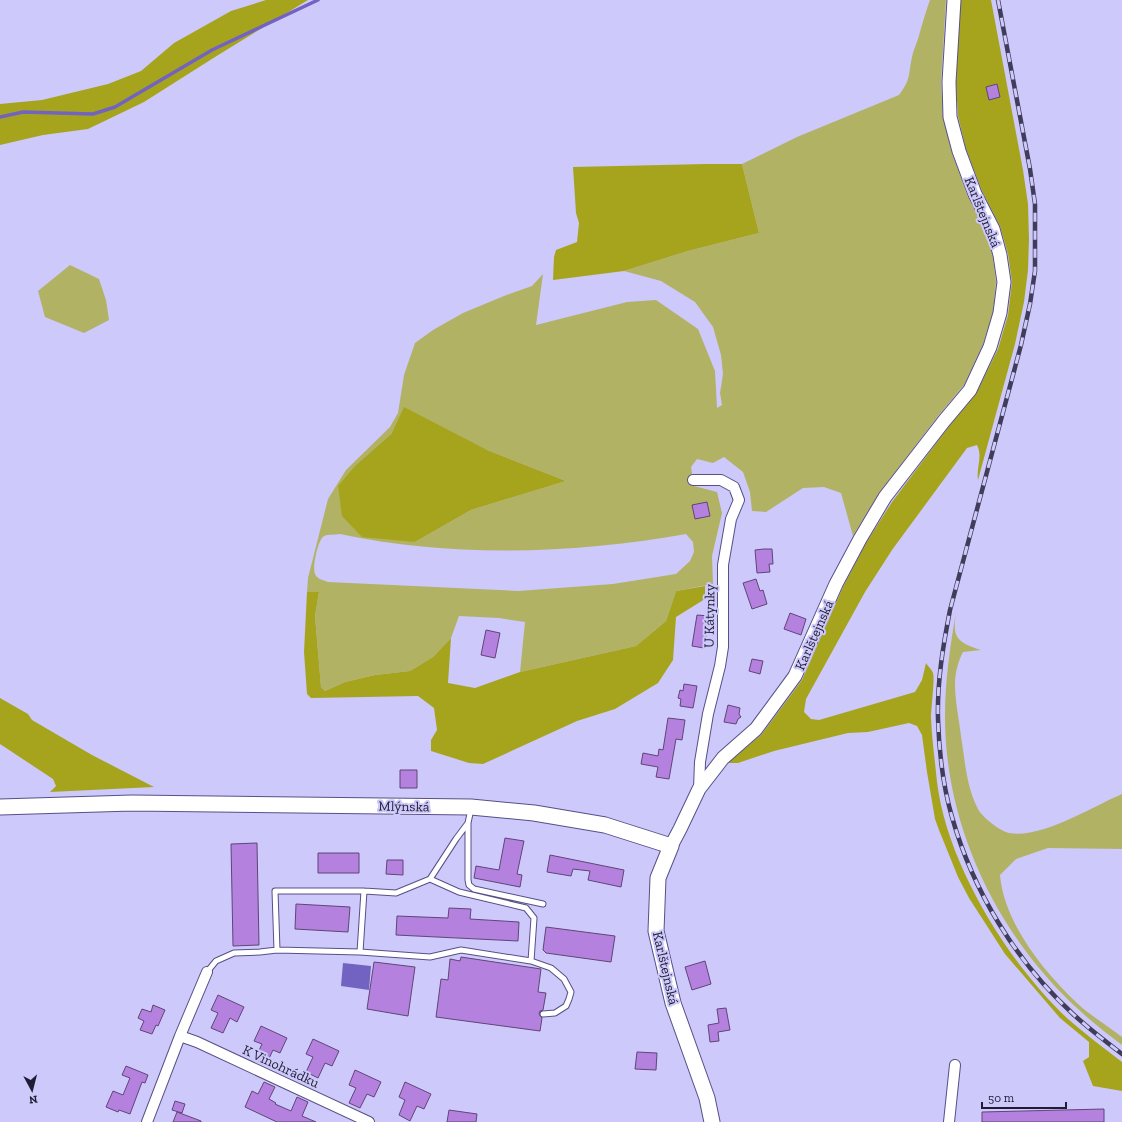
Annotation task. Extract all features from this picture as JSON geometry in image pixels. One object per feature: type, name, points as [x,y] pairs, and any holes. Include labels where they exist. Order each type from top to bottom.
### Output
[{"type":"main road","name":"Mlýnská","points":[[0,807],[132,804],[471,807],[534,813],[605,825],[671,846]]},
{"type":"main road","name":"Karlštejnská","points":[[671,846],[658,878],[656,931],[673,1003],[707,1098],[712,1122]]},
{"type":"street","name":"Karlštejnská","points":[[671,846],[699,789],[722,758],[756,728],[795,676],[836,584],[860,539],[885,498],[944,421],[970,390],[990,346],[1000,314],[1004,282],[1000,255],[993,229],[975,194],[959,151],[950,117],[949,82],[954,0]]},
{"type":"street","name":"U Kátynky","points":[[693,480],[721,480],[734,487],[739,500],[731,519],[723,565],[723,647],[720,666],[708,714],[700,762],[699,789]]},
{"type":"street","points":[[147,1122],[180,1036],[207,972]]},
{"type":"street","name":"K Vinohrádku","points":[[180,1036],[197,1042],[369,1122]]},
{"type":"street","points":[[949,1122],[955,1065]]},
{"type":"lane","points":[[471,807],[468,823],[469,885],[474,890],[544,904]]},
{"type":"lane","points":[[276,950],[275,891],[364,891],[396,893],[430,879],[468,823]]},
{"type":"lane","points":[[430,879],[459,892],[526,908],[534,918],[531,961]]},
{"type":"lane","points":[[360,952],[364,891]]},
{"type":"lane","points":[[207,972],[216,961],[234,953],[276,950],[360,952],[430,957],[461,950],[531,961],[551,968],[564,979],[571,992],[566,1006],[555,1013],[543,1014]]},
{"type":"shaded area","points":[[266,0],[308,0],[144,102],[88,129],[43,135],[0,145],[0,104],[42,100],[108,84],[141,71],[174,43],[231,11]]},
{"type":"shaded area","points":[[930,0],[946,0],[941,82],[943,118],[952,153],[968,197],[986,232],[993,257],[996,282],[993,312],[983,344],[964,385],[938,416],[879,493],[853,536],[841,493],[824,487],[803,488],[766,512],[752,511],[750,492],[743,472],[724,457],[713,463],[697,459],[691,467],[694,486],[717,492],[722,513],[712,556],[713,584],[676,591],[666,621],[636,646],[520,672],[525,622],[499,618],[459,616],[451,638],[433,657],[410,671],[375,675],[345,682],[325,691],[321,687],[315,616],[319,592],[307,592],[308,578],[328,499],[346,470],[390,427],[398,413],[404,375],[415,343],[433,330],[463,313],[532,286],[543,274],[536,325],[627,302],[656,300],[698,329],[715,371],[717,408],[722,405],[720,393],[723,374],[721,355],[713,327],[695,302],[661,281],[624,271],[688,251],[759,233],[742,164],[797,137],[899,95],[907,81],[913,52]],"holes":[[[392,433],[487,450],[566,481],[471,510],[415,542],[356,465]],[[340,534],[383,542],[469,550],[556,549],[600,546],[686,534],[693,542],[694,552],[690,561],[676,574],[613,584],[518,591],[328,582],[319,578],[315,574],[314,566],[316,554],[320,542],[324,536]]]},
{"type":"shaded area","points":[[961,0],[991,0],[1023,170],[1028,204],[1028,270],[1024,302],[1015,344],[978,480],[979,449],[977,445],[967,448],[892,550],[865,592],[806,699],[804,712],[811,719],[819,720],[915,692],[922,680],[926,663],[933,676],[931,718],[937,782],[943,813],[953,846],[967,878],[1003,941],[1024,970],[1046,996],[1074,1025],[1122,1062],[1122,1091],[1093,1086],[1083,1061],[1089,1057],[1089,1042],[1060,1018],[1005,954],[969,898],[958,877],[935,819],[922,735],[917,726],[909,723],[868,732],[848,733],[774,751],[738,763],[728,763],[762,734],[802,680],[843,587],[866,543],[892,502],[950,425],[976,394],[998,349],[1008,315],[1012,282],[1008,254],[1000,226],[982,191],[966,149],[958,116],[956,82]]},
{"type":"shaded area","points":[[742,164],[759,233],[688,251],[624,271],[553,280],[554,257],[556,250],[577,242],[579,223],[576,213],[573,167]]},
{"type":"shaded area","points":[[70,265],[99,279],[106,300],[109,320],[84,333],[45,317],[38,291]]},
{"type":"shaded area","points":[[404,407],[487,450],[566,481],[471,510],[415,542],[362,537],[342,516],[338,486],[356,465],[392,433]]},
{"type":"shaded area","points":[[705,586],[705,599],[676,617],[673,660],[658,683],[615,709],[577,721],[483,764],[469,763],[431,751],[431,740],[437,730],[434,708],[418,696],[311,698],[307,694],[304,652],[307,592],[319,592],[315,616],[321,687],[325,691],[345,682],[375,675],[410,671],[433,657],[451,638],[448,683],[475,688],[520,672],[636,646],[666,621],[676,591]]},
{"type":"shaded area","points":[[956,612],[955,628],[958,638],[966,644],[981,650],[963,652],[957,668],[955,684],[957,710],[968,782],[974,800],[983,816],[996,827],[1005,832],[1022,834],[1051,827],[1066,821],[1122,794],[1122,849],[1048,848],[1016,859],[1000,875],[1003,893],[1009,911],[1017,928],[1039,962],[1078,1004],[1088,1013],[1122,1037],[1122,1045],[1078,1009],[1049,980],[1023,947],[1000,913],[981,876],[966,838],[954,798],[947,758],[945,717],[948,664]]},
{"type":"shaded area","points":[[0,698],[28,714],[32,720],[92,755],[154,787],[50,792],[56,786],[53,779],[0,744]]},
{"type":"shaded area","points":[[343,963],[371,966],[369,990],[341,986]]},
{"type":"building","points":[[997,84],[1000,97],[989,100],[986,87]]},
{"type":"building","points":[[707,502],[710,516],[695,519],[692,505]]},
{"type":"building","points":[[772,549],[773,564],[769,564],[770,572],[757,573],[755,550]]},
{"type":"building","points":[[756,579],[760,591],[763,590],[767,604],[752,609],[743,583]]},
{"type":"building","points":[[790,613],[806,619],[801,635],[784,629]]},
{"type":"building","points":[[697,615],[709,616],[704,648],[692,646]]},
{"type":"building","points":[[486,630],[500,633],[495,658],[481,655]]},
{"type":"building","points":[[752,659],[763,661],[760,674],[749,671]]},
{"type":"building","points":[[684,684],[697,686],[693,708],[680,706],[681,699],[678,698],[680,690],[683,691]]},
{"type":"building","points":[[728,705],[740,708],[739,714],[741,717],[738,719],[736,724],[724,722]]},
{"type":"building","points":[[668,718],[685,720],[682,740],[676,739],[669,779],[656,777],[658,767],[641,764],[643,753],[658,756],[659,749],[663,750]]},
{"type":"building","points":[[400,770],[417,770],[417,788],[400,788]]},
{"type":"building","points":[[505,838],[524,841],[517,874],[522,875],[520,887],[474,878],[476,866],[499,870]]},
{"type":"building","points":[[257,843],[259,945],[233,946],[231,844]]},
{"type":"building","points":[[318,853],[359,853],[359,873],[318,873]]},
{"type":"building","points":[[550,855],[624,870],[621,887],[588,880],[590,871],[573,869],[571,876],[547,872]]},
{"type":"building","points":[[387,860],[403,860],[403,875],[386,874]]},
{"type":"building","points":[[296,904],[350,907],[348,932],[295,929]]},
{"type":"building","points":[[449,908],[471,909],[470,919],[519,922],[518,941],[396,935],[397,916],[448,918]]},
{"type":"building","points":[[546,927],[615,936],[611,962],[546,953],[543,950]]},
{"type":"building","points":[[461,957],[541,969],[538,992],[546,993],[543,1010],[540,1011],[539,1014],[542,1018],[540,1031],[436,1017],[441,979],[448,980],[450,959],[460,961]]},
{"type":"building","points":[[705,961],[711,984],[692,990],[685,967]]},
{"type":"building","points":[[374,962],[415,967],[408,1016],[367,1009]]},
{"type":"building","points":[[218,995],[244,1007],[237,1022],[230,1018],[223,1033],[211,1028],[218,1013],[211,1010]]},
{"type":"building","points":[[153,1005],[165,1010],[158,1026],[156,1025],[152,1034],[140,1030],[144,1021],[138,1018],[142,1009],[151,1012]]},
{"type":"building","points":[[726,1008],[730,1030],[718,1032],[719,1041],[710,1042],[708,1025],[719,1023],[717,1009]]},
{"type":"building","points":[[261,1026],[287,1038],[280,1053],[273,1050],[266,1065],[255,1059],[262,1044],[254,1041]]},
{"type":"building","points":[[313,1039],[339,1051],[332,1066],[325,1063],[318,1078],[306,1072],[313,1057],[306,1054]]},
{"type":"building","points":[[637,1052],[657,1053],[656,1070],[635,1069]]},
{"type":"building","points":[[126,1066],[148,1075],[145,1083],[142,1082],[130,1114],[119,1110],[118,1112],[106,1107],[113,1091],[123,1095],[130,1078],[122,1075]]},
{"type":"building","points":[[355,1070],[381,1082],[374,1097],[367,1094],[360,1108],[349,1103],[356,1088],[349,1085]]},
{"type":"building","points":[[264,1082],[275,1087],[269,1099],[276,1103],[275,1104],[291,1111],[297,1097],[308,1102],[302,1116],[316,1122],[277,1122],[245,1107],[252,1091],[258,1094]]},
{"type":"building","points":[[405,1082],[431,1094],[424,1109],[417,1106],[410,1121],[399,1115],[405,1100],[399,1097]]},
{"type":"building","points":[[175,1101],[185,1104],[182,1113],[172,1110]]},
{"type":"building","points":[[1104,1109],[1104,1122],[982,1122],[982,1112]]},
{"type":"building","points":[[449,1110],[477,1114],[476,1122],[447,1122]]},
{"type":"building","points":[[177,1112],[201,1121],[201,1122],[173,1122]]},
{"type":"waterway","points":[[0,117],[23,112],[93,114],[115,107],[212,50],[318,0]]},
{"type":"railway","points":[[998,0],[1030,169],[1035,204],[1035,271],[1030,304],[1021,345],[950,610],[938,691],[940,756],[949,805],[961,845],[984,898],[999,924],[1033,972],[1052,994],[1073,1014],[1122,1054]]}]
